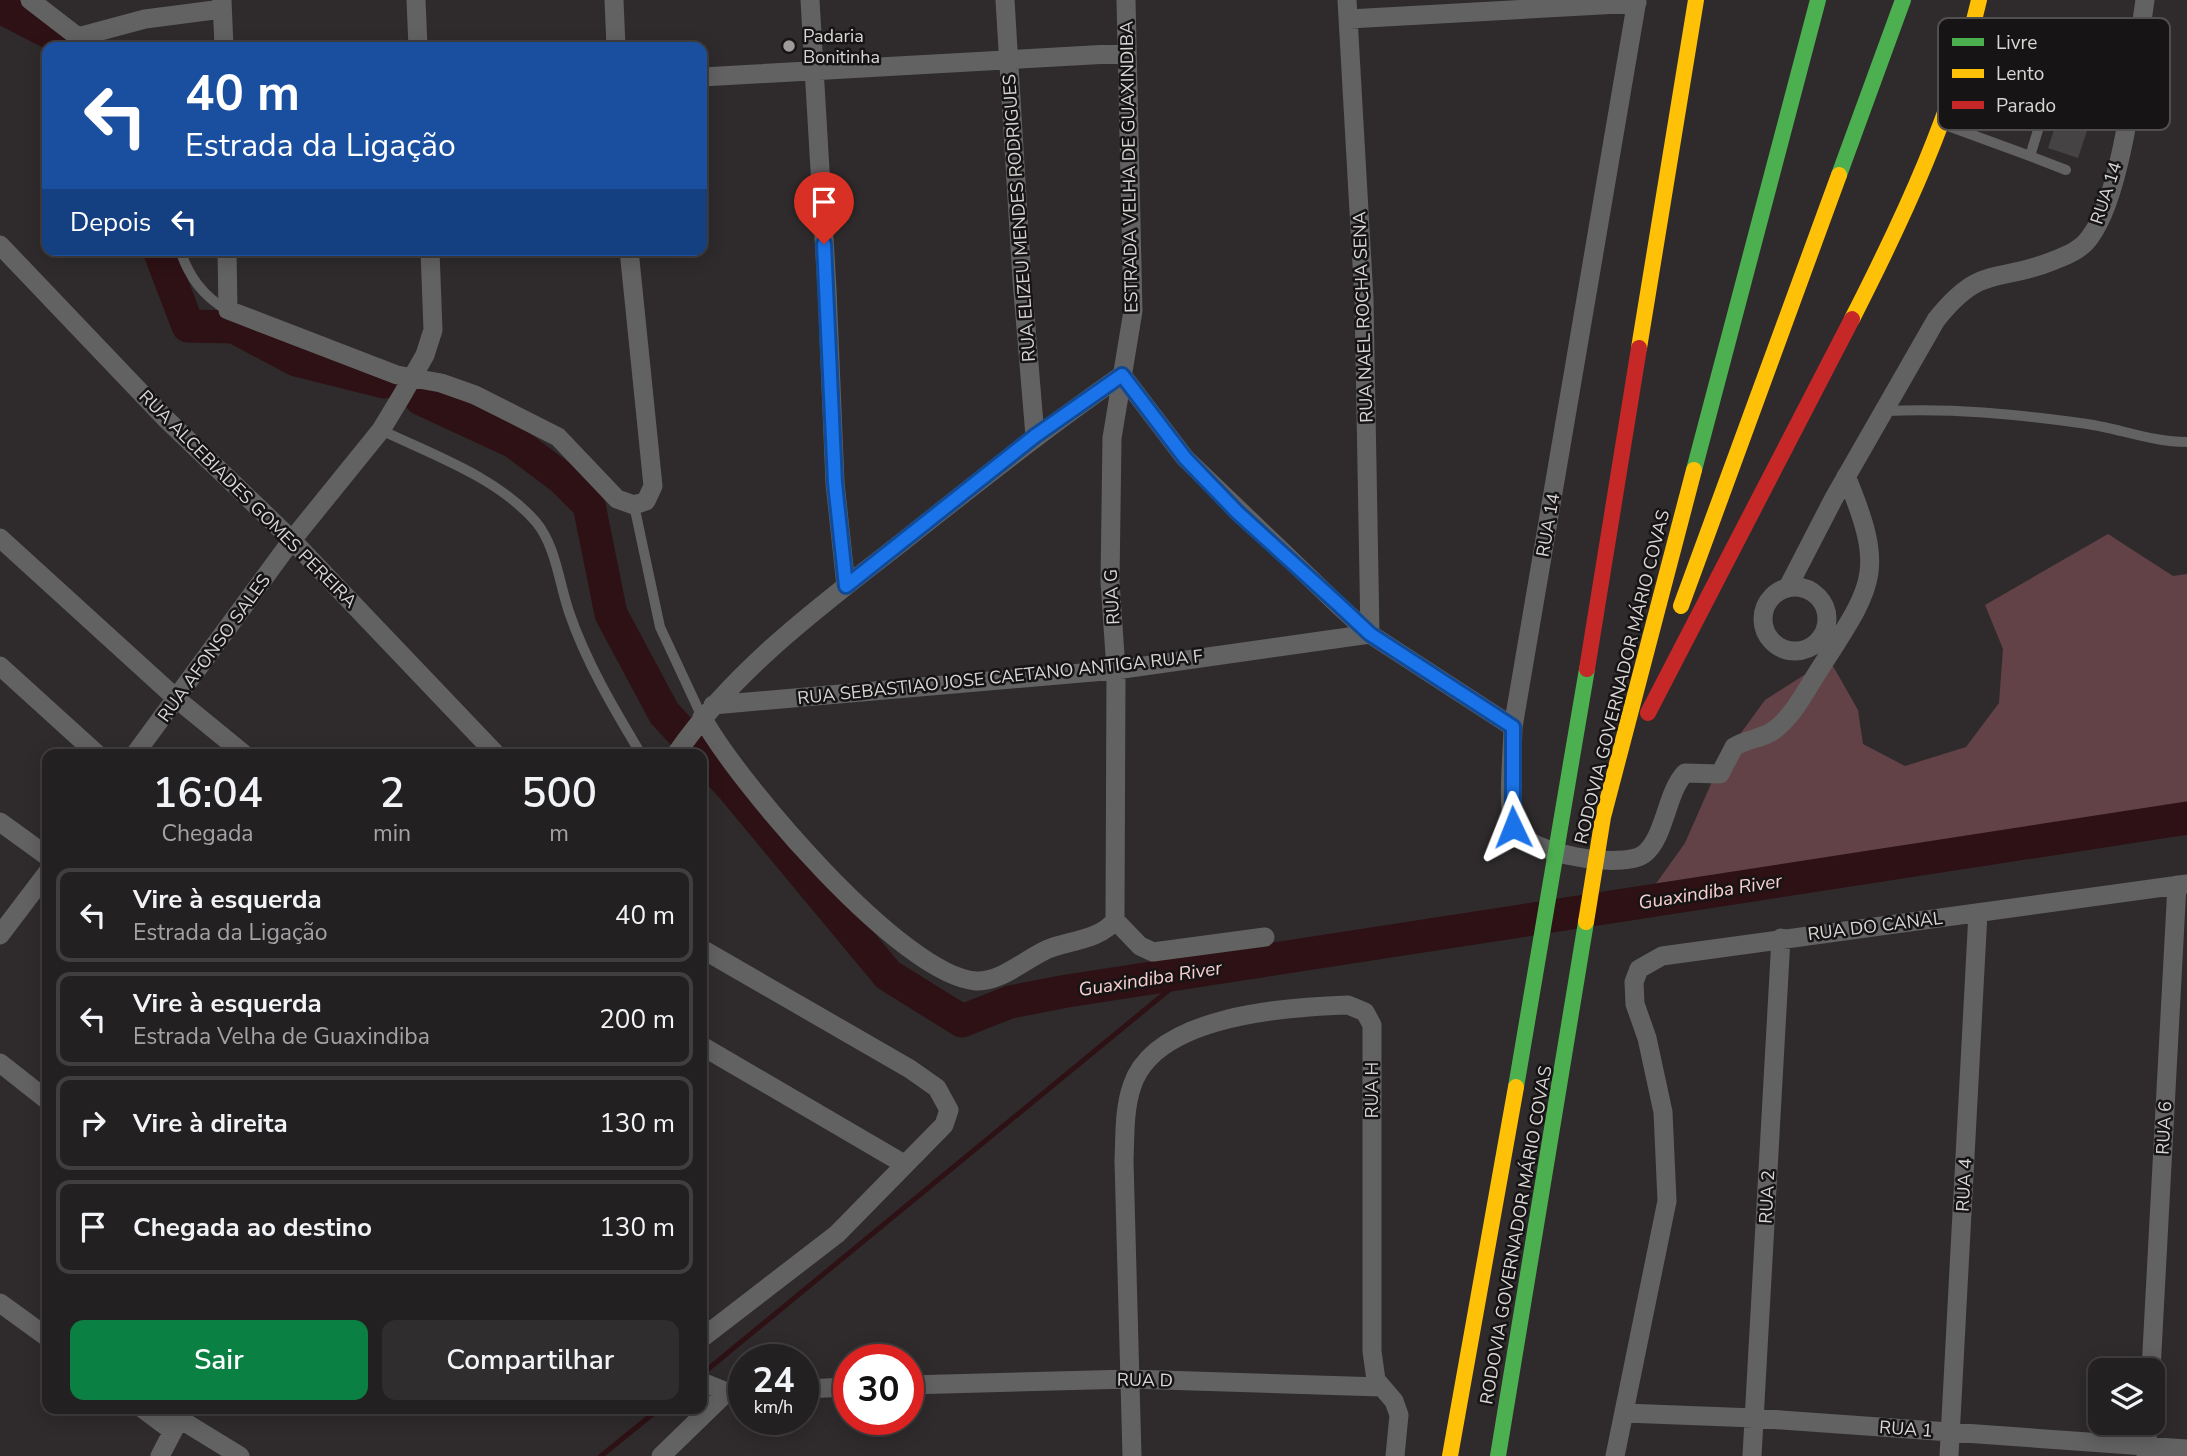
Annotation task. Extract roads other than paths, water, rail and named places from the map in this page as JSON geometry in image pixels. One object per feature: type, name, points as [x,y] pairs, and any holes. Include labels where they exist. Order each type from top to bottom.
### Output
[{"type":"highway","name":"RODOVIA GOVERNADOR MÁRIO COVAS","points":[[1450,1456],[1538,972],[1560,820],[1696,0]]},
{"type":"highway","name":"RODOVIA GOVERNADOR MÁRIO COVAS","points":[[1498,1456],[1603,817],[1818,0]]},
{"type":"highway","points":[[1603,817],[1903,0]]},
{"type":"highway","points":[[1975,18],[1979,0]]},
{"type":"highway","points":[[1603,817],[1657,690],[1854,314],[1940,130]]},
{"type":"street","points":[[30,0],[82,42],[145,19],[222,5],[224,42]]},
{"type":"street","points":[[416,0],[418,42]]},
{"type":"street","points":[[614,0],[616,42]]},
{"type":"street","points":[[810,0],[835,483],[846,586]]},
{"type":"street","name":"RUA ELIZEU MENDES RODRIGUES","points":[[1005,0],[1035,436]]},
{"type":"street","name":"ESTRADA VELHA DE GUAXINDIBA","points":[[1122,375],[1133,310],[1132,169],[1126,0]]},
{"type":"street","name":"RUA 14","points":[[2142,18],[2145,0]]},
{"type":"street","points":[[1348,10],[1637,2]]},
{"type":"street","name":"RUA 14","points":[[1637,2],[1513,727],[1513,827],[1527,841],[1539,847],[1579,857],[1615,861],[1639,857],[1652,844],[1681,776],[1689,771],[1720,774],[1734,747],[1764,736],[1781,724],[1851,624],[1869,581],[1870,557],[1862,514],[1846,476]]},
{"type":"street","name":"RUA NAEL ROCHA SENA","points":[[1348,10],[1364,313],[1370,634]]},
{"type":"street","points":[[707,77],[1127,53]]},
{"type":"street","name":"RUA 14","points":[[1787,587],[1846,476],[1886,411],[1936,320],[1959,292],[1980,280],[2065,256],[2083,246],[2092,236],[2112,186],[2124,130]]},
{"type":"street","name":"RUA ALCEBIADES GOMES PEREIRA","points":[[0,245],[166,419],[292,540],[491,749]]},
{"type":"street","points":[[227,256],[228,310],[362,363],[475,395],[539,426],[566,445],[612,495],[634,505],[646,501],[652,494],[630,256]]},
{"type":"street","name":"RUA AFONSO SALES","points":[[139,749],[178,700],[292,540],[381,430],[425,355],[433,330],[430,256]]},
{"type":"street","points":[[1265,937],[1153,952],[1140,946],[1115,920],[1104,930],[1038,953],[991,979],[973,981],[947,974],[911,951],[826,874],[734,767],[693,731],[764,654],[1035,436],[1122,375],[1185,458],[1237,512],[1370,634],[1513,727]]},
{"type":"street","name":"RUA G","points":[[1115,920],[1116,670],[1110,582],[1112,439],[1122,375]]},
{"type":"street","points":[[0,538],[178,700],[238,749]]},
{"type":"street","name":"RUA SEBASTIAO JOSE CAETANO ANTIGA RUA F","points":[[693,731],[1370,634]]},
{"type":"street","points":[[0,666],[91,749]]},
{"type":"street","points":[[0,822],[42,852]]},
{"type":"street","points":[[0,935],[42,880]]},
{"type":"street","name":"RUA DO CANAL","points":[[1625,1413],[1667,1201],[1663,1112],[1647,1038],[1634,1004],[1636,975],[1644,964],[1662,956],[1781,938],[2182,884]]},
{"type":"street","name":"RUA 6","points":[[2152,1358],[2182,884]]},
{"type":"street","name":"RUA 4","points":[[1949,1456],[1978,913]]},
{"type":"street","name":"RUA 2","points":[[1752,1456],[1781,938]]},
{"type":"street","points":[[707,952],[846,1030],[937,1088],[948,1105],[947,1121],[836,1234],[707,1334]]},
{"type":"street","name":"RUA H","points":[[1130,1380],[1125,1118],[1136,1077],[1157,1051],[1184,1034],[1230,1018],[1348,1005],[1365,1012],[1372,1025],[1373,1372],[1381,1387],[1394,1401],[1399,1415],[1395,1456]]},
{"type":"street","points":[[707,1049],[904,1164]]},
{"type":"street","points":[[0,1063],[42,1096]]},
{"type":"street","points":[[0,1303],[42,1333]]},
{"type":"street","points":[[1130,1380],[1132,1456]]},
{"type":"street","name":"RUA D","points":[[924,1385],[1130,1380],[1381,1387]]},
{"type":"street","points":[[707,1384],[728,1389]]},
{"type":"street","points":[[661,1456],[728,1398]]},
{"type":"street","points":[[1615,1456],[1625,1413]]},
{"type":"street","name":"RUA 1","points":[[1625,1413],[1754,1418],[1951,1432],[2146,1451],[2187,1449]]},
{"type":"street","points":[[160,1414],[178,1419],[240,1456]]},
{"type":"street","points":[[160,1456],[178,1419]]},
{"type":"lane","points":[[1959,130],[2066,170]]},
{"type":"lane","points":[[2030,156],[2038,130]]},
{"type":"lane","points":[[182,256],[186,268],[201,290],[228,310]]},
{"type":"lane","points":[[1886,411],[1973,410],[2081,423],[2187,442]]},
{"type":"lane","points":[[381,430],[466,471],[509,498],[537,523],[550,547],[575,625],[610,704],[638,749]]},
{"type":"lane","points":[[634,505],[660,627],[693,731]]},
{"type":"waterway","points":[[0,7],[67,42]]},
{"type":"waterway","points":[[161,256],[188,326],[234,327],[296,360],[384,382]]},
{"type":"waterway","name":"Guaxindiba River","points":[[421,399],[514,442],[562,478],[589,505],[611,614],[664,713],[697,749]]},
{"type":"waterway","name":"Guaxindiba River","points":[[707,760],[888,975],[962,1021],[1010,1002],[1067,991],[2187,818]]},
{"type":"waterway","points":[[707,1370],[1192,971]]},
{"type":"waterway","points":[[601,1456],[653,1414]]},
{"type":"place","name":"Padaria Bonitinha","points":[[789,46]]}]
